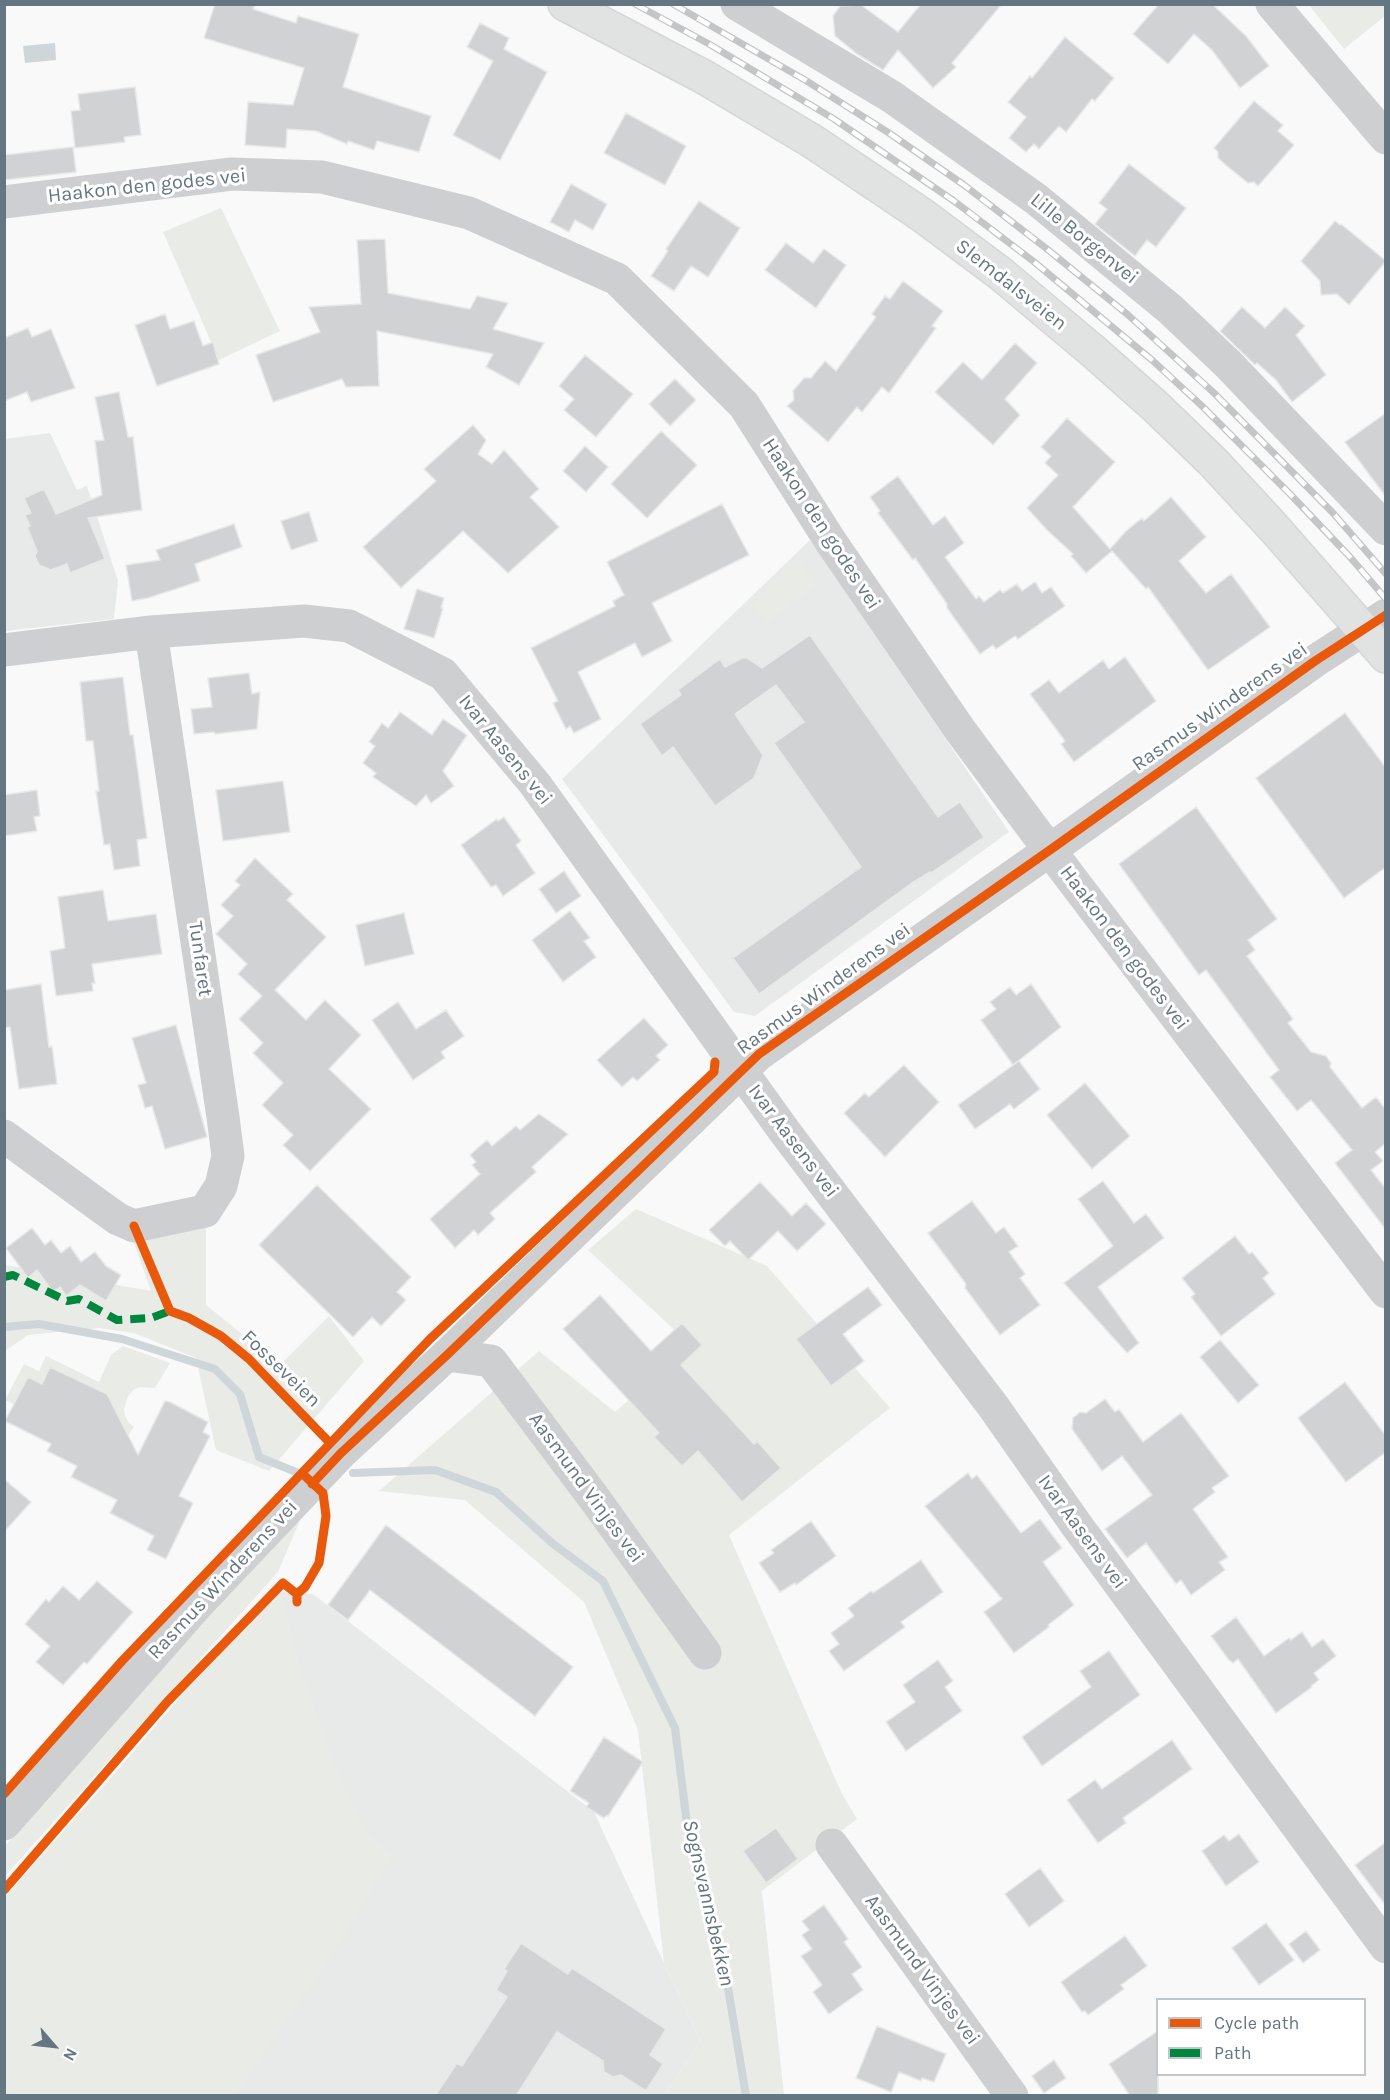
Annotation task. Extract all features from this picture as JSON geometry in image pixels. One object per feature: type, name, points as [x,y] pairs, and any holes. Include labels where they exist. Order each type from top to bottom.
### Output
[{"type":"main road","name":"Slemdalsveien","points":[[565,4],[704,76],[795,131],[884,189],[1001,274],[1094,352],[1205,454],[1274,528],[1374,622],[1386,656]]},
{"type":"street","name":"Lille Borgenvei","points":[[737,4],[892,97],[1036,199],[1170,309],[1228,364],[1386,529]]},
{"type":"street","points":[[1272,4],[1386,138]]},
{"type":"street","name":"Haakon den godes vei","points":[[4,202],[232,174],[322,177],[470,213],[617,279],[744,405],[831,542],[960,730],[1386,1292]]},
{"type":"street","name":"Ivar Aasens vei","points":[[4,650],[151,632],[304,621],[349,626],[443,674],[535,784],[785,1132],[993,1406],[1075,1523],[1386,1947]]},
{"type":"street","name":"Rasmus Winderens vei","points":[[4,1824],[196,1606],[317,1478],[759,1054],[1315,661],[1374,622]]},
{"type":"street","name":"Tunfaret","points":[[4,1136],[118,1219],[134,1226],[205,1211],[221,1186],[228,1156],[151,632]]},
{"type":"street","name":"Aasmund Vinjes vei","points":[[447,1355],[491,1361],[597,1502],[705,1653]]},
{"type":"street","name":"Aasmund Vinjes vei","points":[[832,1845],[1012,2096]]},
{"type":"shaded area","points":[[1309,5],[1385,5],[1385,16],[1344,49]]},
{"type":"shaded area","points":[[55,43],[56,60],[25,63],[23,46]]},
{"type":"shaded area","points":[[221,208],[280,331],[219,360],[163,232]]},
{"type":"shaded area","points":[[50,433],[77,490],[87,486],[118,581],[114,619],[5,631],[4,439]]},
{"type":"shaded area","points":[[810,540],[1009,832],[755,1016],[734,1012],[562,779]]},
{"type":"shaded area","points":[[797,557],[817,585],[767,623],[751,603]]},
{"type":"shaded area","points":[[636,1209],[767,1266],[890,1408],[729,1535],[841,1792],[857,1819],[762,1891],[784,2095],[664,2095],[700,2041],[664,1963],[638,1730],[584,1602],[465,1500],[379,1491],[539,1351],[615,1412],[692,1346],[588,1250]]},
{"type":"shaded area","points":[[206,1216],[206,1305],[280,1365],[329,1316],[364,1361],[269,1471],[216,1450],[196,1358],[134,1333],[99,1328],[28,1335],[5,1351],[5,1265],[151,1291],[131,1234]]},
{"type":"shaded area","points":[[123,1346],[170,1363],[155,1388],[140,1387],[128,1396],[124,1409],[125,1416],[134,1427],[129,1434],[129,1440],[49,1422],[5,1400],[24,1364],[39,1371],[46,1356],[99,1382],[111,1355]]},
{"type":"shaded area","points":[[301,1518],[278,1572],[5,1876],[5,1846],[193,1632]]},
{"type":"shaded area","points":[[280,1592],[313,1594],[594,1812],[700,2041],[664,2095],[5,2096],[5,1897],[190,1686]]},
{"type":"shaded area","points":[[280,1592],[302,1672],[342,1784],[368,1832],[392,1857],[342,1940],[236,2095],[13,2096],[8,2092],[5,2095],[5,1897],[190,1686]]},
{"type":"building","points":[[215,4],[255,4],[253,9],[296,23],[298,16],[359,34],[343,87],[431,116],[419,152],[377,141],[374,150],[348,141],[347,144],[316,131],[287,129],[286,148],[245,145],[248,102],[293,105],[304,68],[204,38]]},
{"type":"building","points":[[921,4],[1002,4],[952,63],[956,67],[933,88],[898,50],[883,70],[857,54],[835,36],[833,16],[840,6],[861,5],[898,32]]},
{"type":"building","points":[[1159,4],[1212,4],[1246,36],[1269,66],[1240,88],[1212,50],[1194,34],[1168,64],[1133,34]]},
{"type":"building","points":[[480,23],[509,38],[504,49],[547,72],[500,160],[453,135],[493,61],[467,47]]},
{"type":"building","points":[[1065,37],[1114,78],[1095,101],[1092,99],[1066,132],[1059,126],[1039,149],[1034,144],[1026,152],[1009,138],[1026,117],[1008,102],[1030,76],[1032,78]]},
{"type":"building","points":[[135,87],[141,135],[124,137],[125,142],[75,148],[71,111],[80,110],[78,94]]},
{"type":"building","points":[[1254,101],[1283,125],[1278,131],[1294,145],[1258,186],[1254,182],[1248,183],[1227,166],[1218,158],[1218,152],[1214,148]]},
{"type":"building","points":[[626,113],[686,146],[665,185],[604,153]]},
{"type":"building","points":[[73,147],[76,172],[4,180],[4,155]]},
{"type":"building","points":[[1129,164],[1186,208],[1156,247],[1147,240],[1135,256],[1095,224],[1107,209],[1099,203]]},
{"type":"building","points":[[571,184],[607,204],[593,230],[575,220],[569,232],[550,222]]},
{"type":"building","points":[[699,201],[740,228],[708,277],[691,266],[674,291],[651,276],[668,251],[666,249]]},
{"type":"building","points":[[1335,221],[1386,261],[1349,305],[1337,294],[1321,295],[1320,281],[1301,261]]},
{"type":"building","points":[[385,239],[388,293],[470,309],[477,296],[508,303],[493,329],[544,343],[519,385],[486,367],[493,354],[377,331],[379,386],[346,387],[342,379],[273,402],[256,355],[320,332],[309,307],[361,304],[357,240]]},
{"type":"building","points":[[786,243],[813,263],[824,249],[846,265],[816,308],[765,270]]},
{"type":"building","points":[[903,281],[943,311],[932,326],[936,328],[889,393],[882,387],[862,412],[857,407],[828,442],[787,406],[794,400],[793,391],[804,378],[811,378],[825,361],[836,371],[876,317],[872,314],[885,296],[890,299]]},
{"type":"building","points":[[1242,307],[1265,328],[1285,307],[1305,326],[1296,335],[1326,375],[1292,402],[1276,380],[1257,363],[1255,365],[1220,331]]},
{"type":"building","points":[[165,314],[170,329],[194,321],[203,346],[213,342],[219,364],[157,386],[135,325]]},
{"type":"building","points":[[28,328],[32,337],[51,329],[75,388],[31,402],[27,392],[4,401],[4,338]]},
{"type":"building","points":[[1015,343],[1037,363],[1005,399],[1020,415],[993,445],[935,392],[963,362],[982,380]]},
{"type":"building","points":[[585,355],[633,394],[596,437],[564,410],[574,399],[559,386]]},
{"type":"building","points":[[675,379],[696,400],[670,426],[649,404]]},
{"type":"building","points":[[119,392],[128,437],[133,437],[142,510],[88,518],[105,559],[70,573],[67,564],[51,570],[39,565],[35,556],[37,551],[27,527],[30,526],[25,515],[31,513],[24,498],[44,489],[56,514],[102,495],[95,441],[104,440],[95,397]]},
{"type":"building","points":[[1386,413],[1386,497],[1345,442]]},
{"type":"building","points":[[1067,418],[1115,462],[1073,507],[1110,549],[1126,531],[1142,518],[1144,521],[1171,497],[1206,537],[1179,561],[1206,593],[1231,574],[1270,627],[1208,670],[1148,587],[1146,589],[1112,551],[1086,573],[1071,556],[1073,554],[1027,508],[1058,475],[1045,463],[1051,456],[1041,447]]},
{"type":"building","points":[[473,425],[486,440],[478,454],[492,464],[504,450],[539,489],[530,497],[559,527],[508,573],[463,531],[401,588],[363,547],[436,481],[424,469]]},
{"type":"building","points":[[661,431],[697,465],[647,518],[611,484]]},
{"type":"building","points":[[585,446],[608,467],[586,492],[563,471]]},
{"type":"building","points":[[898,476],[933,525],[945,516],[964,543],[945,557],[976,599],[979,596],[984,602],[1000,590],[1003,593],[1017,584],[1022,591],[1035,582],[1042,593],[1051,587],[1065,606],[1018,639],[1015,636],[996,649],[993,645],[980,654],[915,558],[913,560],[878,513],[880,511],[870,497]]},
{"type":"building","points":[[722,504],[749,555],[652,603],[672,641],[642,657],[635,643],[578,672],[601,719],[574,733],[570,726],[566,729],[553,703],[558,701],[531,648],[615,606],[613,601],[624,595],[607,562]]},
{"type":"building","points":[[309,512],[318,541],[291,550],[281,521]]},
{"type":"building","points":[[234,524],[242,547],[195,564],[200,581],[132,601],[126,565],[160,560],[156,550]]},
{"type":"building","points":[[417,589],[444,598],[434,638],[404,629]]},
{"type":"building","points":[[810,635],[938,817],[960,802],[984,837],[931,873],[912,883],[759,994],[733,958],[861,867],[774,743],[804,722],[776,685],[735,714],[763,755],[754,778],[715,806],[673,747],[662,756],[640,724],[681,695],[678,690],[720,659],[725,667],[742,658],[747,658],[762,668]]},
{"type":"building","points":[[1125,657],[1156,701],[1074,762],[1061,744],[1065,741],[1030,694],[1049,680],[1059,693],[1103,660],[1109,669]]},
{"type":"building","points":[[249,673],[252,694],[260,692],[257,729],[194,734],[191,709],[212,707],[208,678]]},
{"type":"building","points":[[123,677],[147,838],[137,840],[140,866],[114,870],[110,844],[104,845],[96,791],[99,791],[93,741],[86,741],[80,682]]},
{"type":"building","points":[[400,712],[432,735],[443,719],[467,735],[443,771],[454,786],[431,803],[426,795],[416,806],[373,777],[376,773],[363,763],[375,746],[369,742],[382,723],[388,728]]},
{"type":"building","points":[[1345,713],[1386,768],[1386,867],[1344,898],[1256,778]]},
{"type":"building","points":[[283,781],[290,832],[223,841],[216,790]]},
{"type":"building","points":[[37,790],[40,816],[34,817],[37,831],[4,836],[4,795]]},
{"type":"building","points":[[1196,807],[1277,919],[1248,940],[1255,950],[1247,956],[1293,1019],[1288,1023],[1311,1052],[1326,1056],[1331,1063],[1330,1067],[1362,1108],[1376,1097],[1386,1110],[1386,1143],[1375,1152],[1383,1161],[1371,1170],[1386,1189],[1386,1230],[1335,1163],[1352,1150],[1311,1100],[1297,1111],[1270,1077],[1279,1070],[1206,970],[1199,975],[1119,864]]},
{"type":"building","points":[[504,817],[521,841],[516,845],[535,873],[503,896],[496,885],[491,887],[461,845],[497,819],[498,821]]},
{"type":"building","points":[[255,858],[293,894],[287,900],[326,937],[275,990],[306,1020],[325,1000],[361,1035],[329,1069],[371,1109],[310,1171],[283,1145],[293,1135],[262,1105],[283,1083],[253,1053],[263,1043],[239,1019],[262,996],[238,974],[247,964],[216,934],[233,916],[221,905],[240,885],[235,881]]},
{"type":"building","points":[[564,871],[581,896],[556,913],[539,889]]},
{"type":"building","points":[[103,890],[108,921],[156,914],[162,954],[92,964],[95,983],[92,983],[93,991],[56,996],[50,951],[65,948],[58,897]]},
{"type":"building","points":[[570,911],[590,938],[584,941],[596,957],[563,982],[532,940]]},
{"type":"building","points":[[404,913],[414,954],[365,966],[356,925]]},
{"type":"building","points":[[41,984],[49,1047],[52,1046],[57,1084],[19,1089],[10,1027],[4,1028],[4,990]]},
{"type":"building","points":[[1031,984],[1061,1027],[1013,1065],[981,1020],[996,1009],[990,1002],[1010,987],[1016,995]]},
{"type":"building","points":[[398,1002],[416,1029],[446,1010],[464,1036],[441,1052],[445,1058],[413,1080],[372,1020]]},
{"type":"building","points":[[644,1018],[668,1045],[656,1056],[660,1060],[637,1081],[633,1077],[622,1087],[597,1060]]},
{"type":"building","points":[[176,1025],[207,1137],[165,1149],[152,1106],[145,1108],[138,1085],[146,1083],[132,1038]]},
{"type":"building","points":[[1019,1061],[1040,1089],[1014,1109],[1010,1104],[975,1129],[958,1105]]},
{"type":"building","points":[[904,1065],[939,1102],[885,1157],[844,1113],[865,1093],[869,1097]]},
{"type":"building","points":[[1085,1083],[1130,1136],[1092,1169],[1047,1115]]},
{"type":"building","points":[[539,1114],[568,1134],[532,1167],[536,1172],[490,1213],[495,1219],[478,1235],[474,1230],[455,1248],[430,1219],[480,1174],[472,1165],[476,1162],[470,1155],[487,1140],[492,1146],[516,1126],[520,1130]]},
{"type":"building","points":[[1103,1181],[1134,1223],[1146,1214],[1164,1238],[1098,1287],[1139,1343],[1127,1353],[1064,1283],[1113,1246],[1078,1199]]},
{"type":"building","points":[[760,1182],[792,1216],[806,1203],[826,1224],[797,1251],[778,1231],[748,1260],[730,1241],[725,1246],[709,1230]]},
{"type":"building","points":[[317,1185],[411,1277],[397,1292],[406,1300],[381,1326],[372,1317],[353,1337],[259,1245]]},
{"type":"building","points":[[972,1201],[996,1233],[1004,1227],[1018,1246],[1009,1252],[1025,1274],[1020,1278],[1040,1305],[1000,1335],[928,1233]]},
{"type":"building","points":[[32,1228],[45,1245],[51,1240],[61,1253],[70,1246],[81,1262],[95,1252],[106,1266],[121,1275],[106,1301],[80,1285],[66,1296],[60,1287],[53,1292],[37,1270],[28,1278],[6,1248]]},
{"type":"building","points":[[1235,1236],[1249,1254],[1252,1252],[1269,1273],[1263,1278],[1275,1294],[1221,1336],[1191,1297],[1195,1294],[1182,1278]]},
{"type":"building","points":[[868,1287],[882,1305],[843,1334],[864,1361],[831,1386],[796,1339]]},
{"type":"building","points":[[600,1295],[651,1351],[682,1323],[702,1345],[681,1365],[754,1444],[757,1441],[781,1468],[742,1502],[698,1451],[682,1466],[654,1437],[659,1433],[563,1329]]},
{"type":"building","points":[[1220,1340],[1259,1385],[1238,1403],[1200,1357]]},
{"type":"building","points":[[50,1367],[107,1394],[138,1455],[165,1401],[208,1422],[203,1432],[210,1436],[179,1496],[193,1503],[166,1559],[147,1550],[154,1536],[110,1513],[117,1500],[71,1477],[77,1466],[47,1451],[51,1444],[5,1421],[28,1377],[42,1384]]},
{"type":"building","points":[[1345,1382],[1386,1436],[1386,1452],[1346,1482],[1298,1418]]},
{"type":"building","points":[[1105,1399],[1115,1412],[1119,1409],[1143,1442],[1181,1413],[1229,1476],[1212,1488],[1215,1492],[1193,1509],[1228,1557],[1219,1562],[1225,1570],[1191,1595],[1181,1580],[1176,1584],[1146,1543],[1127,1558],[1105,1529],[1152,1495],[1122,1456],[1102,1471],[1072,1429],[1073,1418],[1080,1412],[1086,1413]]},
{"type":"building","points":[[968,1473],[972,1479],[977,1475],[1021,1533],[1040,1519],[1062,1548],[1043,1562],[1074,1605],[1014,1653],[984,1612],[1002,1599],[925,1506]]},
{"type":"building","points":[[4,1479],[31,1502],[4,1532]]},
{"type":"building","points":[[811,1521],[836,1556],[796,1585],[795,1583],[780,1592],[759,1563],[774,1553],[771,1550]]},
{"type":"building","points":[[386,1525],[573,1667],[535,1716],[370,1590],[348,1620],[328,1605]]},
{"type":"building","points":[[921,1560],[943,1592],[901,1622],[905,1627],[844,1671],[829,1651],[839,1644],[831,1633],[854,1616],[848,1608]]},
{"type":"building","points":[[97,1581],[133,1612],[87,1664],[84,1662],[63,1685],[36,1662],[50,1646],[25,1624],[46,1599],[49,1602],[63,1586],[79,1600]]},
{"type":"building","points":[[1236,1617],[1264,1656],[1289,1638],[1291,1640],[1302,1632],[1312,1647],[1323,1639],[1336,1656],[1314,1673],[1319,1680],[1312,1687],[1276,1713],[1238,1659],[1233,1663],[1229,1660],[1211,1636]]},
{"type":"building","points":[[1109,1651],[1140,1695],[1042,1766],[1022,1737],[1091,1687],[1080,1671]]},
{"type":"building","points":[[938,1660],[953,1681],[945,1687],[962,1711],[906,1751],[886,1722],[915,1702],[903,1685]]},
{"type":"building","points":[[604,1737],[643,1762],[608,1816],[604,1818],[586,1807],[589,1803],[570,1791]]},
{"type":"building","points":[[1172,1740],[1192,1769],[1123,1818],[1126,1823],[1098,1843],[1067,1800],[1095,1780],[1102,1789]]},
{"type":"building","points":[[776,1828],[798,1859],[766,1883],[743,1851]]},
{"type":"building","points":[[1239,1834],[1259,1862],[1226,1886],[1202,1851],[1224,1835],[1229,1841]]},
{"type":"building","points":[[1386,1842],[1386,1906],[1355,1865]]},
{"type":"building","points":[[1040,1868],[1064,1901],[1029,1927],[1005,1894]]},
{"type":"building","points":[[824,1905],[848,1939],[844,1942],[862,1967],[852,1974],[863,1990],[829,2014],[813,1992],[822,1985],[801,1956],[812,1949],[802,1935],[809,1930],[802,1921]]},
{"type":"building","points":[[1266,1923],[1294,1960],[1259,1985],[1232,1948]]},
{"type":"building","points":[[1306,1931],[1320,1950],[1303,1963],[1289,1944]]},
{"type":"building","points":[[1125,1936],[1147,1966],[1121,1985],[1124,1989],[1088,2015],[1085,2011],[1082,2012],[1061,1982]]},
{"type":"building","points":[[521,1943],[568,1974],[572,1968],[666,2029],[650,2055],[663,2064],[646,2091],[621,2075],[613,2077],[604,2072],[603,2061],[557,2032],[516,2096],[435,2096],[457,2063],[462,2066],[507,1997],[496,1990],[507,1971],[504,1969]]},
{"type":"building","points":[[877,2026],[946,2054],[934,2082],[922,2078],[921,2081],[899,2072],[891,2092],[856,2078]]},
{"type":"building","points":[[1156,2032],[1158,2096],[1130,2096],[1109,2064]]},
{"type":"building","points":[[1054,2060],[1066,2078],[1044,2093],[1032,2076]]},
{"type":"waterway","name":"Sognsvannsbekken","points":[[4,1327],[39,1324],[122,1339],[215,1369],[240,1394],[259,1457],[296,1472]]},
{"type":"waterway","name":"Sognsvannsbekken","points":[[353,1473],[435,1470],[496,1492],[552,1543],[603,1581],[675,1728],[689,1840],[701,1894],[727,1982],[746,2096]]},
{"type":"railway","points":[[635,4],[709,44],[834,119],[954,201],[1033,261],[1152,360],[1202,406],[1291,495],[1386,599]]},
{"type":"railway","points":[[673,4],[805,80],[889,133],[964,185],[1047,249],[1127,314],[1213,392],[1333,513],[1386,574]]},
{"type":"marked path","points":[[4,1277],[13,1275],[67,1301],[79,1299],[117,1320],[151,1318],[170,1311]]},
{"type":"cycle path","points":[[312,1484],[341,1453],[447,1355],[759,1054],[1315,661],[1386,615]]},
{"type":"cycle path","points":[[4,1794],[122,1661],[430,1339],[714,1072],[715,1062]]},
{"type":"cycle path","name":"Fosseveien","points":[[134,1226],[170,1311],[189,1318],[221,1336],[249,1359],[330,1443]]},
{"type":"cycle path","points":[[297,1602],[297,1594],[305,1587],[319,1563],[326,1516],[323,1493],[306,1477]]},
{"type":"cycle path","points":[[4,1890],[168,1701],[283,1583],[297,1594]]}]
